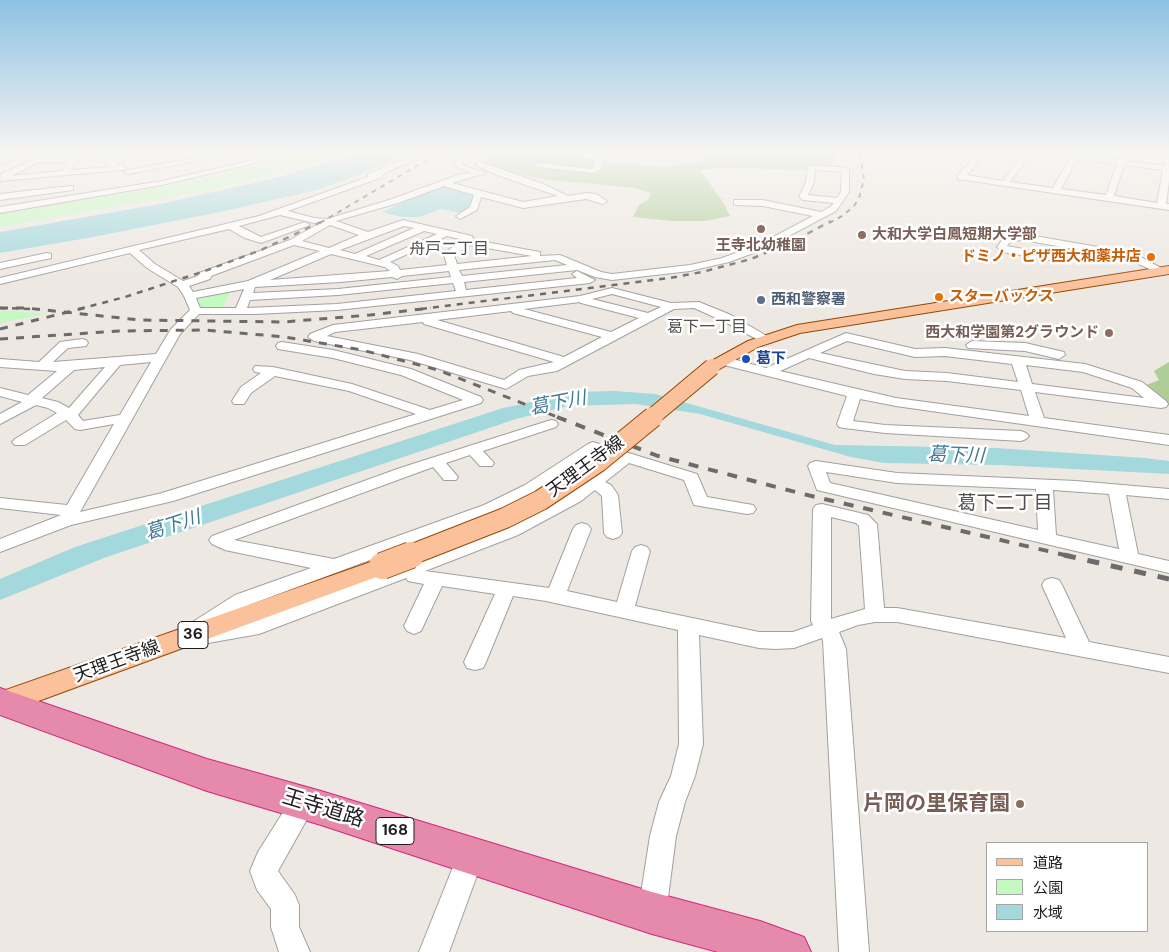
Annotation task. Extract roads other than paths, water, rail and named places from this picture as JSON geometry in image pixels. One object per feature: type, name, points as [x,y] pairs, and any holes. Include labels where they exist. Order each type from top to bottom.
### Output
[{"type":"highway","name":"王寺道路","points":[[1,702],[207,775],[303,803],[769,949]]},
{"type":"main road","name":"天理王寺線","points":[[1,702],[179,640],[386,556],[505,518],[541,500],[598,462],[716,364],[739,350],[766,339],[798,329],[834,322],[1165,271]]},
{"type":"street","points":[[0,210],[72,198]]},
{"type":"street","points":[[0,280],[230,225],[280,212],[315,198]]},
{"type":"street","points":[[182,285],[293,242],[329,222],[399,198]]},
{"type":"street","points":[[460,216],[474,208],[477,198]]},
{"type":"street","points":[[498,198],[523,204],[570,198]]},
{"type":"street","points":[[547,202],[557,198]]},
{"type":"street","points":[[598,198],[603,201]]},
{"type":"street","points":[[816,198],[840,201]]},
{"type":"street","points":[[1112,198],[1165,206]]},
{"type":"street","points":[[190,296],[251,284],[342,271],[396,274],[556,256],[599,275],[612,277],[674,271],[710,264],[747,253],[775,241],[824,215],[840,201]]},
{"type":"street","points":[[737,202],[763,203],[824,215]]},
{"type":"street","points":[[280,212],[314,221],[329,222],[368,235]]},
{"type":"street","points":[[230,225],[248,236],[261,240],[296,230],[314,221]]},
{"type":"street","points":[[240,311],[251,284],[368,235],[403,223],[469,238],[469,242]]},
{"type":"street","points":[[254,257],[324,275],[342,271],[359,258],[422,228]]},
{"type":"street","points":[[380,263],[446,233]]},
{"type":"street","points":[[1104,251],[1056,258],[1007,250],[1002,247],[1008,238],[1023,237],[1129,255],[1165,271]]},
{"type":"street","points":[[293,242],[392,267],[404,299]]},
{"type":"street","points":[[69,516],[175,332],[196,311],[337,307],[590,280],[576,273],[573,268],[550,258],[469,242],[449,255],[462,293]]},
{"type":"street","points":[[132,249],[151,266],[182,285],[190,296],[196,311]]},
{"type":"street","points":[[0,266],[47,256]]},
{"type":"street","points":[[510,262],[521,286]]},
{"type":"street","points":[[246,297],[338,292],[573,268]]},
{"type":"street","points":[[337,307],[342,271]]},
{"type":"street","points":[[671,306],[552,368],[524,373],[506,385],[413,357],[314,337],[333,329],[508,309],[580,299],[612,291],[671,306],[694,304],[727,318],[766,339]]},
{"type":"street","points":[[580,299],[650,317]]},
{"type":"street","points":[[508,309],[611,336]]},
{"type":"street","points":[[421,319],[565,361]]},
{"type":"street","points":[[767,372],[807,354],[846,337],[915,353],[944,352],[1076,366],[1137,385],[1161,404],[890,372],[807,354]]},
{"type":"street","points":[[42,366],[64,345],[82,343]]},
{"type":"street","points":[[944,352],[967,345],[1025,347],[1063,356],[1076,366]]},
{"type":"street","points":[[0,546],[69,516],[167,496],[476,400],[438,383],[406,372],[333,354],[282,346]]},
{"type":"street","points":[[1,363],[70,366],[160,357]]},
{"type":"street","points":[[1017,359],[1038,422]]},
{"type":"street","points":[[20,442],[68,414],[86,399],[116,362]]},
{"type":"street","points":[[716,364],[767,372],[855,394],[929,407],[1169,440]]},
{"type":"street","points":[[0,420],[34,399],[70,366]]},
{"type":"street","points":[[239,401],[246,390],[266,370],[352,388],[429,414]]},
{"type":"street","points":[[0,392],[53,405],[68,414],[80,426],[126,418]]},
{"type":"street","points":[[855,394],[844,424],[885,429],[1021,436]]},
{"type":"street","points":[[335,566],[231,546],[218,540],[436,461],[551,424]]},
{"type":"street","points":[[179,640],[242,600],[335,566],[386,556],[490,510],[531,489],[592,447],[691,477],[700,501],[747,509]]},
{"type":"street","points":[[473,449],[486,463]]},
{"type":"street","points":[[179,640],[259,626],[512,531],[552,510],[594,483],[626,458]]},
{"type":"street","points":[[436,461],[450,477]]},
{"type":"street","points":[[1169,494],[1116,489],[898,478],[816,466],[823,486],[1169,567]]},
{"type":"street","points":[[594,483],[605,489],[610,495],[613,533]]},
{"type":"street","points":[[1044,485],[1048,539]]},
{"type":"street","points":[[1116,489],[1130,558]]},
{"type":"street","points":[[0,503],[69,516]]},
{"type":"street","points":[[854,952],[835,649],[832,639],[821,621],[822,510],[862,519],[868,524],[876,615]]},
{"type":"street","points":[[555,596],[582,529]]},
{"type":"street","points":[[624,611],[641,551]]},
{"type":"street","points":[[386,556],[415,576],[555,596],[775,641],[794,640],[856,618],[876,615],[897,615],[1169,665]]},
{"type":"street","points":[[414,626],[436,579]]},
{"type":"street","points":[[1052,584],[1082,648]]},
{"type":"street","points":[[475,662],[507,588]]},
{"type":"street","points":[[652,913],[663,836],[672,802],[683,776],[692,744],[688,624]]},
{"type":"street","points":[[295,952],[288,940],[285,926],[285,905],[267,880],[264,871],[268,861],[303,803]]},
{"type":"street","points":[[434,952],[472,856]]},
{"type":"water","points":[[185,198],[280,198],[93,237],[0,253],[0,232]]},
{"type":"water","points":[[412,198],[473,198],[469,210],[461,213],[441,209],[420,217],[401,217],[382,212]]},
{"type":"water","name":"葛下川","points":[[615,391],[655,394],[835,445],[996,448],[1144,458],[1169,461],[1169,474],[999,465],[884,463],[851,457],[700,414],[636,404],[568,406],[516,419],[104,558],[0,600],[0,579],[75,547],[503,408],[579,392]]},
{"type":"railway","points":[[320,223],[362,198]]},
{"type":"railway","points":[[829,223],[842,216],[854,206],[859,198]]},
{"type":"railway","points":[[79,309],[125,297],[205,271],[261,250],[323,221]]},
{"type":"railway","points":[[421,309],[670,278],[702,272],[751,259],[794,241],[831,221]]},
{"type":"railway","points":[[33,309],[0,308],[26,308],[67,312]]},
{"type":"railway","points":[[67,312],[84,308]]},
{"type":"railway","points":[[67,312],[140,320],[283,322],[431,308]]},
{"type":"railway","points":[[0,329],[67,312]]},
{"type":"railway","points":[[0,339],[119,331],[205,330],[285,337],[362,350],[438,370],[560,418]]},
{"type":"railway","points":[[557,417],[658,456],[803,494],[1069,556]]},
{"type":"railway","points":[[1064,555],[1169,579]]},
{"type":"place","name":"王寺北幼稚園","points":[[761,229]]},
{"type":"place","name":"大和大学白鳳短期大学部","points":[[862,235]]},
{"type":"place","name":"ドミノ・ピザ西大和薬井店","points":[[1151,257]]},
{"type":"place","name":"スターバックス","points":[[939,297]]},
{"type":"place","name":"西和警察署","points":[[761,300]]},
{"type":"place","name":"西大和学園第2グラウンド","points":[[1109,333]]},
{"type":"place","name":"葛下","points":[[746,359]]},
{"type":"place","name":"片岡の里保育園","points":[[1020,804]]},
{"type":"district","name":"舟戸二丁目","points":[[449,250]]},
{"type":"district","name":"葛下一丁目","points":[[707,328]]},
{"type":"district","name":"葛下二丁目","points":[[1005,504]]}]
